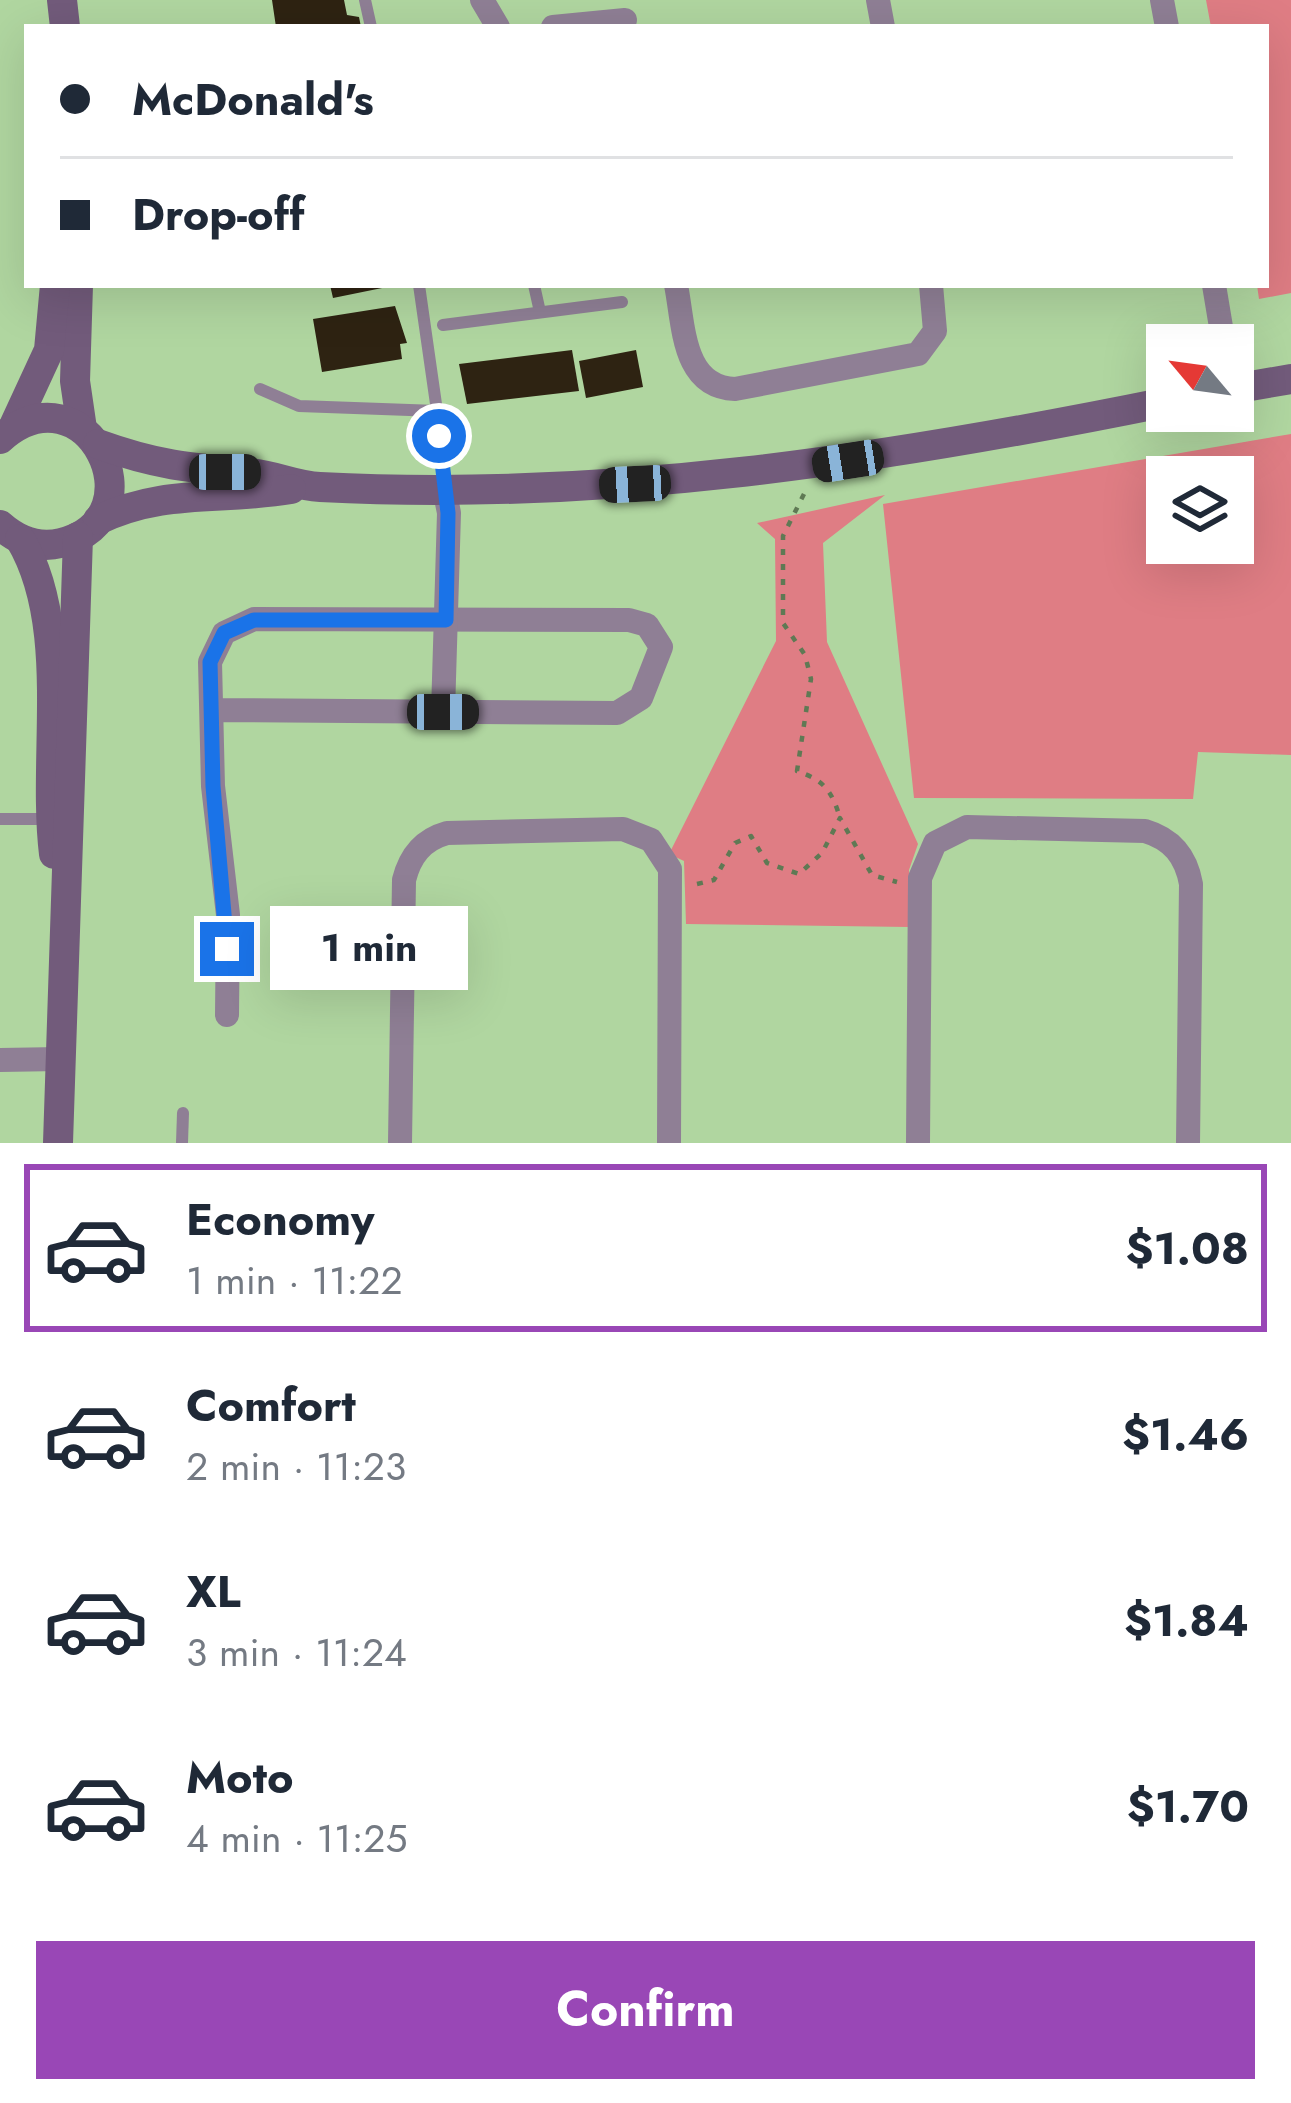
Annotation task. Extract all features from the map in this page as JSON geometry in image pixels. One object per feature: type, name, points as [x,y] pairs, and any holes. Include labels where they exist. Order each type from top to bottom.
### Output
[{"type":"street","points":[[572,24],[624,16]]},
{"type":"street","points":[[7,434],[49,350],[56,288]]},
{"type":"street","points":[[63,819],[88,528],[110,482],[90,436],[75,381],[78,288]]},
{"type":"street","points":[[677,288],[695,370],[712,385],[735,389],[918,354],[935,332],[931,288]]},
{"type":"street","points":[[1214,288],[1220,324]]},
{"type":"street","points":[[1254,385],[1291,379]]},
{"type":"street","points":[[10,532],[49,545],[151,498],[250,496],[309,486],[680,482],[801,468],[1146,406]]},
{"type":"street","points":[[7,434],[48,418],[176,469],[252,472],[309,486]]},
{"type":"street","points":[[443,712],[448,513],[444,488]]},
{"type":"street","points":[[10,532],[40,575],[46,604],[63,819],[58,1143]]},
{"type":"street","points":[[212,710],[623,712],[641,698],[661,656],[654,631],[639,621],[243,622],[224,633],[212,652],[212,710],[213,786],[228,915],[227,1015]]},
{"type":"street","points":[[917,1143],[920,878],[935,843],[967,826],[1145,831],[1174,846],[1191,884],[1188,1143]]},
{"type":"street","points":[[400,1143],[404,880],[419,848],[447,833],[623,829],[659,848],[671,880],[669,1143]]},
{"type":"street","points":[[0,1060],[60,1059]]},
{"type":"lane","points":[[419,288],[444,488]]},
{"type":"lane","points":[[535,288],[540,312]]},
{"type":"lane","points":[[443,325],[622,302]]},
{"type":"lane","points":[[260,388],[299,406],[437,411]]},
{"type":"lane","points":[[0,819],[63,819]]},
{"type":"lane","points":[[182,1113],[182,1143]]},
{"type":"path","points":[[804,486],[800,509],[783,536],[783,622],[805,655],[812,679],[797,771],[818,778],[833,793],[840,818],[872,875],[892,883],[920,878]]},
{"type":"path","points":[[671,880],[714,880],[735,843],[751,836],[767,863],[799,874],[822,853],[840,818]]},
{"type":"shaded area","points":[[1206,0],[1291,0],[1291,293],[1259,299],[1257,288],[1269,288],[1269,24],[1210,24]]},
{"type":"shaded area","points":[[1291,434],[1291,755],[1198,752],[1193,799],[914,798],[883,504],[1146,459],[1146,564],[1254,564],[1254,456],[1163,456]]},
{"type":"shaded area","points":[[885,495],[823,543],[827,642],[918,844],[909,870],[909,927],[686,924],[684,861],[669,854],[776,641],[775,539],[757,523]]},
{"type":"building","points":[[272,0],[344,0],[347,15],[359,17],[360,24],[276,24]]},
{"type":"building","points":[[331,288],[382,288],[333,298]]},
{"type":"building","points":[[395,306],[407,343],[400,344],[402,359],[322,372],[313,319]]},
{"type":"building","points":[[572,350],[579,391],[467,404],[459,364]]},
{"type":"building","points":[[636,350],[643,387],[586,398],[579,361]]},
{"type":"route","points":[[227,949],[228,915],[213,786],[212,652],[232,626],[254,620],[446,620],[448,513],[439,436]]}]
